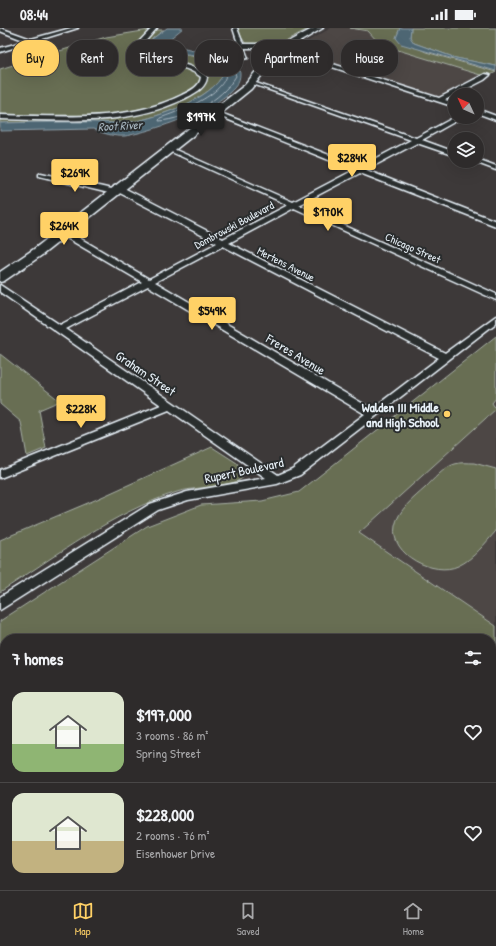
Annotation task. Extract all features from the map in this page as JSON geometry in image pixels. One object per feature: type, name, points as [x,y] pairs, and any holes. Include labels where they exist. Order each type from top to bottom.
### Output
[{"type":"main road","points":[[297,40],[319,28]]},
{"type":"main road","points":[[0,278],[63,232],[115,190],[216,113],[257,76]]},
{"type":"street","points":[[62,28],[68,30]]},
{"type":"street","points":[[33,40],[76,28]]},
{"type":"street","points":[[0,117],[113,116],[144,112],[183,97],[204,82],[204,76],[200,72],[192,69],[156,60],[143,54],[139,50],[140,44],[155,28]]},
{"type":"street","points":[[235,28],[239,40]]},
{"type":"street","points":[[0,29],[28,40]]},
{"type":"street","points":[[0,50],[12,46]]},
{"type":"street","points":[[243,52],[245,58]]},
{"type":"street","points":[[333,66],[448,103]]},
{"type":"street","points":[[440,100],[482,78],[486,74]]},
{"type":"street","points":[[252,82],[448,151]]},
{"type":"street","points":[[216,113],[496,224]]},
{"type":"street","points":[[484,114],[496,118]]},
{"type":"street","name":"Dombrowski Boulevard","points":[[60,329],[223,244],[448,123]]},
{"type":"street","name":"Chicago Street","points":[[169,149],[496,297]]},
{"type":"street","points":[[484,164],[496,168]]},
{"type":"street","name":"Mertens Avenue","points":[[41,175],[115,190],[445,357]]},
{"type":"street","name":"Freres Avenue","points":[[63,232],[371,413]]},
{"type":"street","name":"Graham Street","points":[[0,288],[277,480]]},
{"type":"street","name":"Rupert Boulevard","points":[[0,604],[154,507],[187,496],[277,480],[296,472],[371,413],[496,319]]},
{"type":"street","points":[[0,474],[171,406]]},
{"type":"shaded area","points":[[331,28],[350,28],[368,31],[376,40],[341,40],[341,66],[333,63],[333,40],[310,40]]},
{"type":"shaded area","points":[[398,50],[482,75],[457,88],[448,88],[448,93],[440,97],[374,76],[398,76]]},
{"type":"shaded area","name":"Walden III Middle and High School","points":[[496,336],[496,626],[299,492]]},
{"type":"green space","points":[[235,28],[310,28],[287,40],[251,40],[251,44],[246,44]]},
{"type":"green space","points":[[350,28],[400,28],[396,38],[426,52],[496,72],[487,77],[398,50],[398,40],[376,40],[368,31]]},
{"type":"green space","points":[[411,28],[496,28],[496,66],[456,58],[414,43],[410,38]]},
{"type":"green space","points":[[149,30],[164,30],[152,39],[153,40],[126,40],[126,76],[187,76],[187,54],[195,56],[195,76],[222,76],[218,82],[197,99],[170,111],[143,120],[122,123],[0,123],[0,69],[12,65],[12,76],[59,76],[59,51],[67,49],[67,76],[118,76],[118,40],[96,40]]},
{"type":"green space","points":[[496,336],[496,398],[492,403],[496,409],[359,533],[496,626],[496,634],[0,634],[0,621],[147,526],[201,505],[262,501],[299,492]]},
{"type":"green space","points":[[0,354],[60,401],[39,410],[46,448],[27,456],[21,422],[0,404]]},
{"type":"green space","points":[[212,447],[237,463],[243,477],[232,483],[177,492],[130,511],[86,536],[0,592],[0,540],[95,500]]},
{"type":"green space","points":[[457,463],[474,463],[496,469],[496,531],[474,555],[458,566],[448,569],[438,568],[426,566],[416,561],[406,554],[399,546],[395,536],[395,526],[399,515],[411,500],[447,468]]},
{"type":"water","name":"Root River","points":[[167,28],[183,28],[168,40],[152,39]]},
{"type":"water","points":[[400,28],[411,28],[410,37],[414,43],[456,58],[496,66],[496,71],[401,44],[396,38]]},
{"type":"water","name":"Root River","points":[[187,48],[195,50],[195,55],[187,54]]},
{"type":"water","name":"Root River","points":[[222,76],[239,76],[236,85],[226,96],[210,106],[172,123],[125,136],[117,136],[93,129],[0,131],[0,123],[122,123],[143,120],[170,111],[197,99],[218,82]]},
{"type":"place","name":"Walden III Middle and High School","points":[[447,414]]}]
